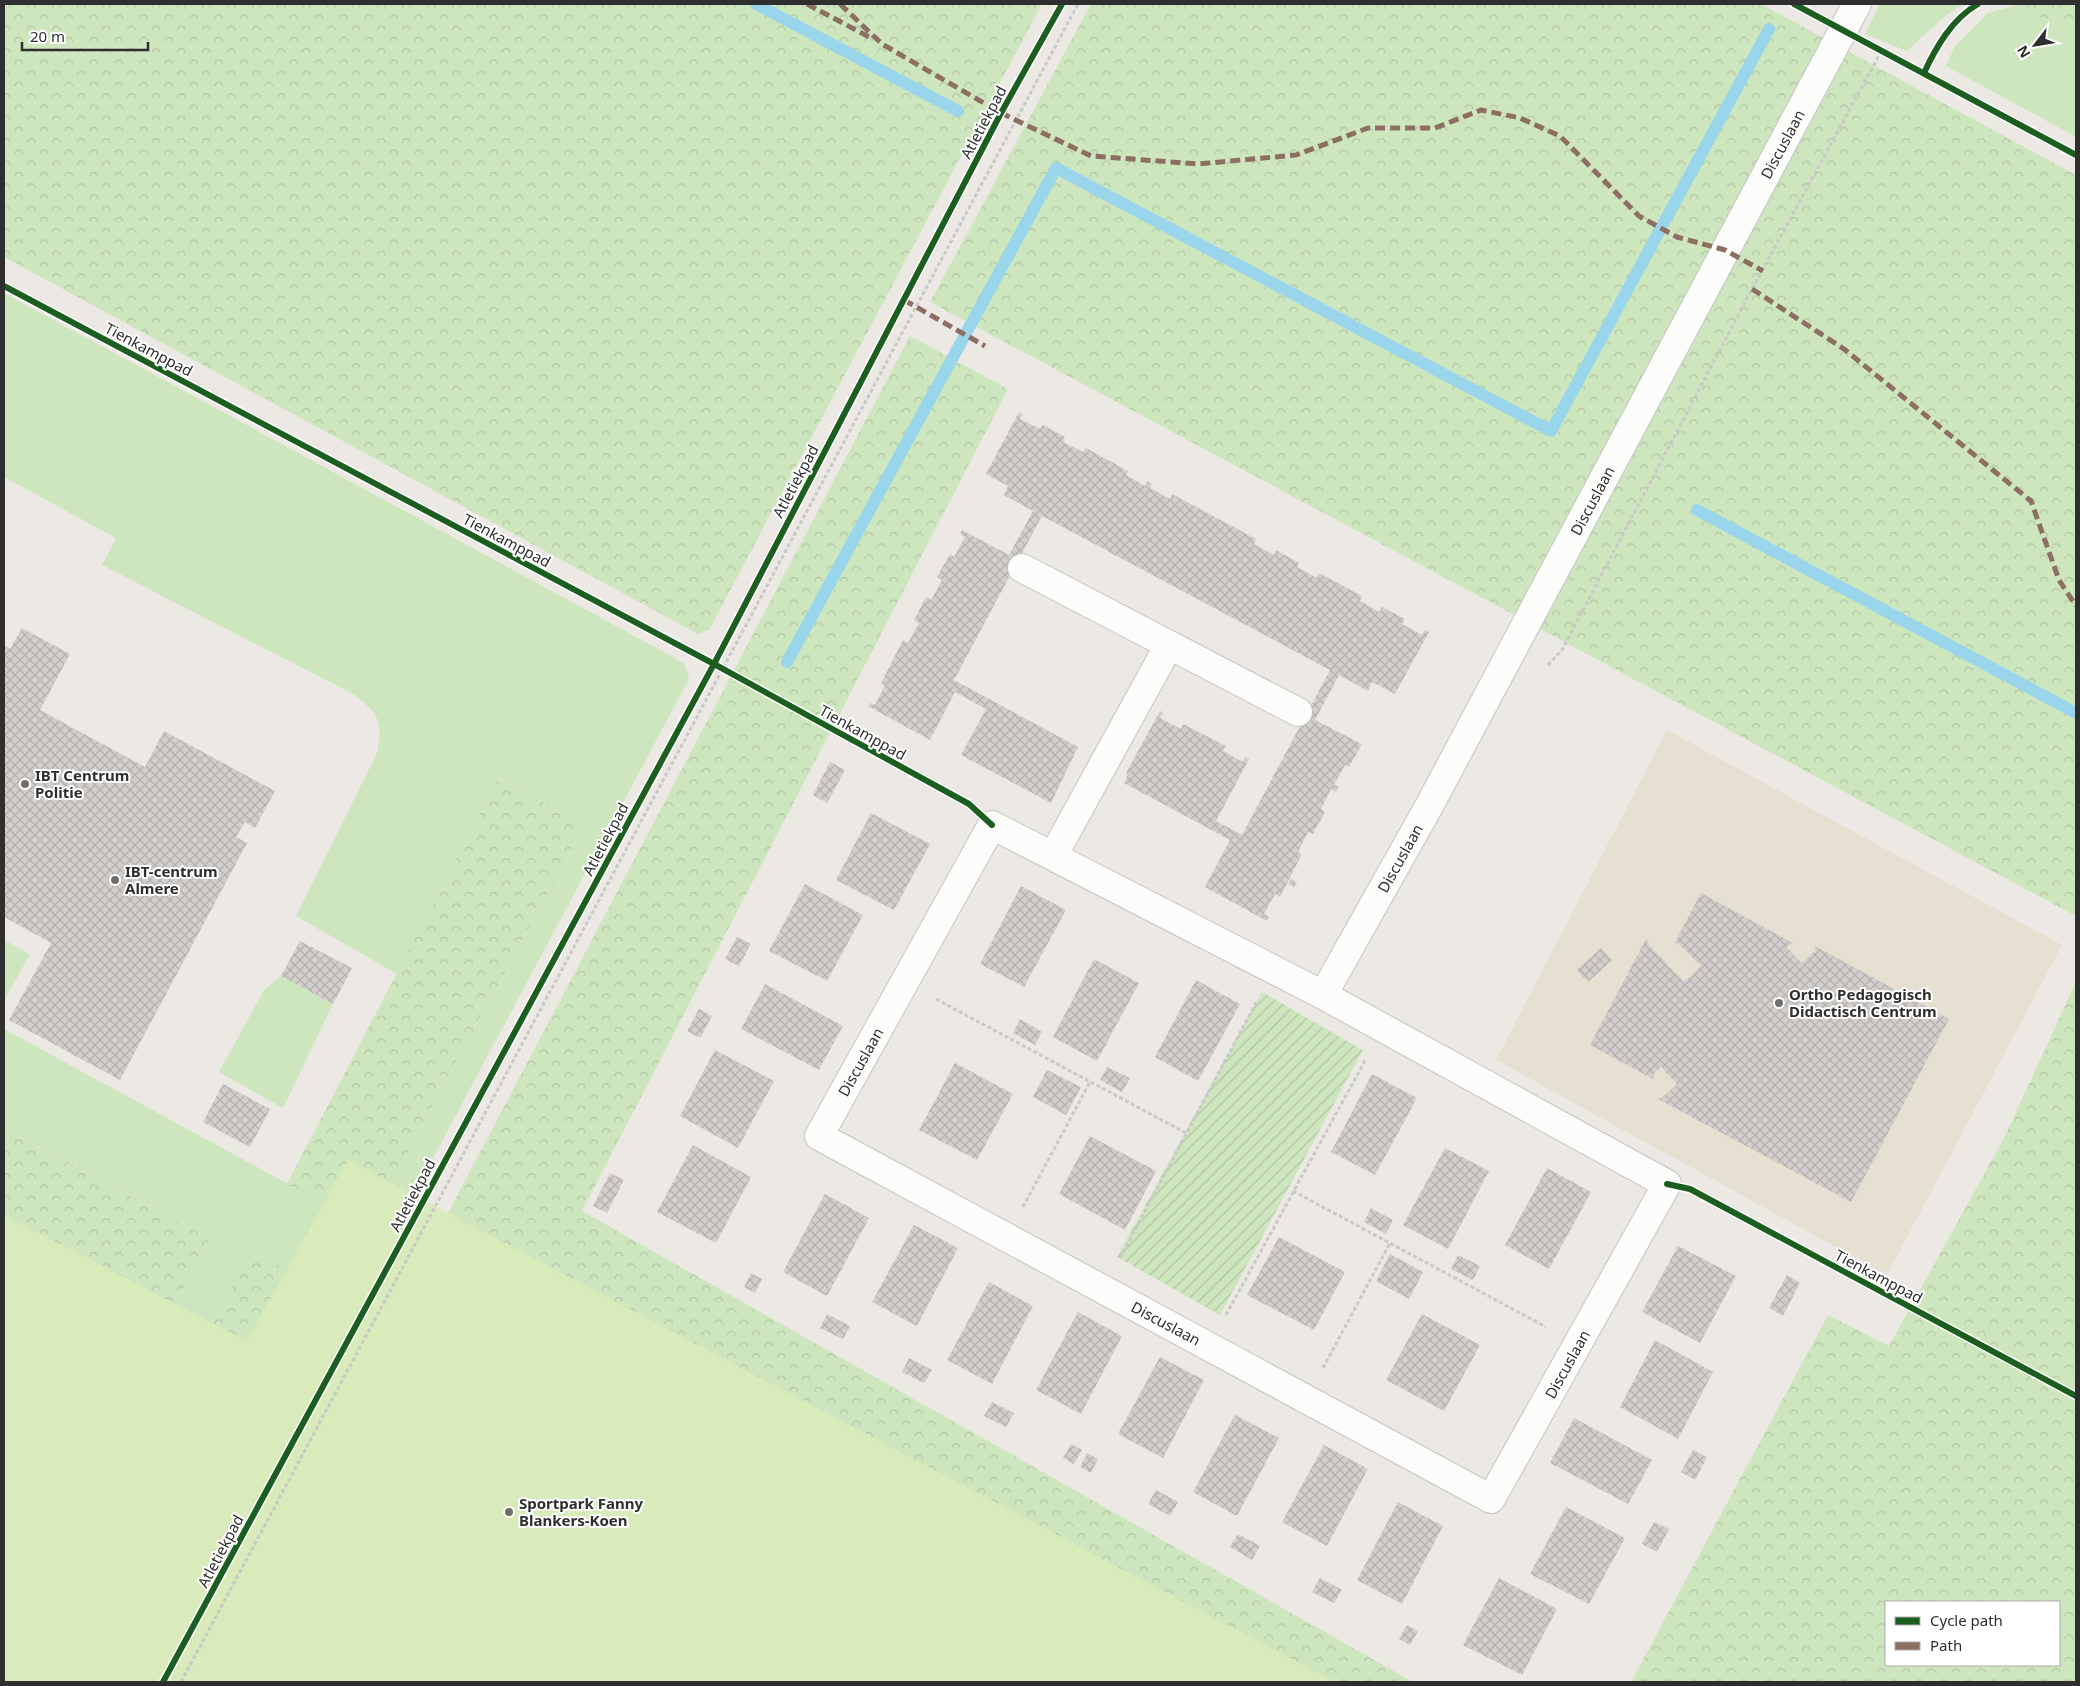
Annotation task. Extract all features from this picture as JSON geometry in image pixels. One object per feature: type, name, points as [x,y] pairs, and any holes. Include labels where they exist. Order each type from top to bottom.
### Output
[{"type":"street","name":"Discuslaan","points":[[1323,995],[1428,808],[1857,4]]},
{"type":"street","points":[[1022,568],[1298,712]]},
{"type":"street","points":[[1053,856],[1169,645]]},
{"type":"street","name":"Discuslaan","points":[[992,824],[1323,995],[1667,1184],[1491,1500],[819,1136],[992,824]]},
{"type":"path","points":[[181,1682],[1078,4]]},
{"type":"path","points":[[1844,30],[1890,55]]},
{"type":"path","points":[[714,664],[732,674]]},
{"type":"path","points":[[904,982],[1186,1133]]},
{"type":"path","points":[[1118,1261],[1259,998]]},
{"type":"path","points":[[1222,1322],[1367,1056]]},
{"type":"path","points":[[1000,1234],[1012,1214],[1020,1213],[1090,1082]]},
{"type":"path","points":[[1293,1192],[1578,1344]]},
{"type":"path","points":[[1303,1398],[1314,1377],[1320,1374],[1390,1243]]},
{"type":"shaded area","name":"Ortho Pedagogisch Didactisch Centrum","points":[[1667,730],[2062,945],[1887,1275],[1496,1060]]},
{"type":"green space","points":[[4,4],[1042,4],[709,630],[698,634],[4,257]]},
{"type":"green space","points":[[1091,4],[1761,4],[2076,175],[2076,916],[930,302]]},
{"type":"green space","points":[[1880,4],[1963,4],[1944,17],[1907,51],[1865,34]]},
{"type":"green space","points":[[2076,4],[2076,35],[2016,5]]},
{"type":"green space","points":[[2016,5],[2076,35],[2076,137],[1946,66],[1955,46],[1988,13]]},
{"type":"green space","points":[[4,293],[673,657],[685,665],[689,679],[153,1682],[144,1366],[210,1238],[4,1129],[4,1029],[367,1227],[585,824],[498,779],[397,974],[296,916],[377,753],[380,733],[377,719],[368,707],[353,694],[102,565],[116,538],[4,477]]},
{"type":"green space","name":"Sportpark Fanny Blankers-Koen","points":[[910,336],[1008,389],[582,1211],[1413,1682],[201,1682]]},
{"type":"green space","points":[[498,779],[585,824],[367,1227],[287,1184]]},
{"type":"green space","points":[[4,940],[30,954],[4,1001]]},
{"type":"green space","points":[[281,976],[333,1004],[283,1108],[219,1072],[264,990]]},
{"type":"green space","points":[[2076,982],[2076,1682],[1631,1682],[1828,1315],[1889,1346],[2004,1138]]},
{"type":"green space","points":[[1262,992],[1363,1050],[1220,1315],[1117,1257]]},
{"type":"green space","points":[[4,1129],[210,1238],[145,1365],[178,1382],[252,1253],[330,1290],[9,1682],[4,1682]]},
{"type":"green space","name":"Sportpark Fanny Blankers-Koen","points":[[348,1160],[1335,1682],[4,1682],[4,1215],[247,1341]]},
{"type":"building","points":[[1019,412],[1023,414],[1020,419],[1040,429],[1043,425],[1065,437],[1063,442],[1083,452],[1086,448],[1128,471],[1126,475],[1145,486],[1148,481],[1152,484],[1150,488],[1170,499],[1172,494],[1256,539],[1254,544],[1274,555],[1276,550],[1299,563],[1297,567],[1317,578],[1319,573],[1362,596],[1360,601],[1379,612],[1382,607],[1405,619],[1402,624],[1422,635],[1425,630],[1429,632],[1395,694],[1372,682],[1368,691],[1339,675],[1315,720],[1362,744],[1349,767],[1345,765],[1334,785],[1339,787],[1336,792],[1331,789],[1321,809],[1325,812],[1313,834],[1308,832],[1298,852],[1302,854],[1280,897],[1275,894],[1264,914],[1269,917],[1267,921],[1205,887],[1230,840],[1124,783],[1128,774],[1126,773],[1160,711],[1163,713],[1160,718],[1181,729],[1183,724],[1226,746],[1223,751],[1243,762],[1245,757],[1249,759],[1216,821],[1242,835],[1330,670],[1042,516],[954,680],[1078,747],[1051,803],[961,755],[986,709],[955,692],[930,740],[868,706],[870,703],[875,705],[885,685],[881,683],[903,640],[908,643],[919,623],[914,620],[926,597],[931,600],[942,580],[937,577],[950,554],[954,557],[965,537],[960,534],[962,530],[1009,555],[1033,511],[1004,495],[1008,486],[986,474]]},
{"type":"building","name":"IBT-centrum Almere","points":[[22,628],[70,654],[40,710],[145,767],[164,731],[275,791],[255,828],[245,822],[236,837],[247,843],[120,1080],[9,1020],[51,943],[4,917],[4,645],[10,649]]},
{"type":"building","points":[[830,762],[845,770],[827,803],[813,795]]},
{"type":"building","points":[[871,813],[930,844],[894,910],[836,880]]},
{"type":"building","points":[[1291,879],[1297,882],[1294,887],[1288,884]]},
{"type":"building","points":[[805,884],[863,915],[827,981],[769,951]]},
{"type":"building","points":[[1021,886],[1066,910],[1024,987],[980,964]]},
{"type":"building","points":[[1701,893],[1793,943],[1786,947],[1802,963],[1816,950],[1815,946],[1949,1019],[1851,1202],[1658,1099],[1662,1098],[1677,1084],[1661,1067],[1652,1076],[1654,1077],[1653,1079],[1590,1045],[1646,939],[1649,940],[1647,943],[1684,982],[1701,966],[1677,942],[1674,944]]},
{"type":"building","points":[[737,937],[751,944],[739,966],[725,959]]},
{"type":"building","points":[[300,941],[352,968],[333,1004],[281,976]]},
{"type":"building","points":[[1601,948],[1612,960],[1588,982],[1577,970]]},
{"type":"building","points":[[1094,959],[1139,983],[1097,1061],[1053,1037]]},
{"type":"building","points":[[1196,980],[1240,1004],[1198,1081],[1155,1057]]},
{"type":"building","points":[[765,984],[843,1026],[819,1070],[741,1029]]},
{"type":"building","points":[[699,1009],[712,1016],[700,1038],[687,1031]]},
{"type":"building","points":[[1020,1019],[1042,1032],[1035,1045],[1013,1033]]},
{"type":"building","points":[[715,1050],[774,1081],[738,1148],[680,1116]]},
{"type":"building","points":[[955,1063],[1013,1094],[977,1160],[919,1130]]},
{"type":"building","points":[[1107,1067],[1130,1078],[1122,1092],[1100,1080]]},
{"type":"building","points":[[1047,1070],[1081,1087],[1066,1115],[1033,1097]]},
{"type":"building","points":[[1372,1074],[1417,1098],[1375,1175],[1331,1152]]},
{"type":"building","points":[[223,1084],[270,1109],[250,1147],[203,1122]]},
{"type":"building","points":[[1090,1136],[1156,1171],[1125,1230],[1059,1194]]},
{"type":"building","points":[[693,1145],[751,1177],[716,1243],[657,1212]]},
{"type":"building","points":[[1445,1148],[1489,1171],[1448,1249],[1403,1225]]},
{"type":"building","points":[[1547,1168],[1591,1192],[1549,1269],[1505,1245]]},
{"type":"building","points":[[610,1173],[624,1180],[607,1213],[593,1206]]},
{"type":"building","points":[[825,1194],[869,1218],[827,1296],[783,1272]]},
{"type":"building","points":[[1371,1208],[1393,1220],[1386,1234],[1364,1222]]},
{"type":"building","points":[[914,1225],[958,1248],[917,1326],[872,1302]]},
{"type":"building","points":[[1279,1237],[1345,1272],[1314,1330],[1247,1295]]},
{"type":"building","points":[[1678,1246],[1736,1276],[1700,1343],[1642,1312]]},
{"type":"building","points":[[1390,1254],[1423,1272],[1409,1299],[1376,1281]]},
{"type":"building","points":[[1458,1255],[1480,1266],[1473,1280],[1451,1269]]},
{"type":"building","points":[[751,1273],[762,1279],[755,1293],[744,1287]]},
{"type":"building","points":[[1787,1275],[1800,1283],[1783,1316],[1769,1308]]},
{"type":"building","points":[[989,1282],[1033,1306],[992,1384],[947,1360]]},
{"type":"building","points":[[1078,1312],[1122,1336],[1081,1414],[1036,1390]]},
{"type":"building","points":[[827,1314],[850,1326],[843,1339],[820,1328]]},
{"type":"building","points":[[1422,1314],[1480,1345],[1444,1411],[1386,1380]]},
{"type":"building","points":[[1655,1340],[1713,1372],[1678,1439],[1620,1407]]},
{"type":"building","points":[[1160,1357],[1204,1380],[1163,1458],[1118,1434]]},
{"type":"building","points":[[909,1358],[932,1370],[924,1383],[902,1372]]},
{"type":"building","points":[[992,1402],[1014,1413],[1006,1427],[984,1416]]},
{"type":"building","points":[[1235,1415],[1279,1438],[1237,1516],[1193,1492]]},
{"type":"building","points":[[1574,1418],[1652,1460],[1628,1504],[1550,1463]]},
{"type":"building","points":[[1071,1444],[1082,1450],[1074,1464],[1063,1458]]},
{"type":"building","points":[[1324,1445],[1368,1469],[1327,1546],[1282,1522]]},
{"type":"building","points":[[1693,1450],[1707,1457],[1695,1480],[1681,1472]]},
{"type":"building","points":[[1087,1453],[1098,1459],[1091,1473],[1080,1467]]},
{"type":"building","points":[[1156,1490],[1178,1502],[1170,1516],[1148,1504]]},
{"type":"building","points":[[1398,1502],[1443,1526],[1402,1604],[1357,1580]]},
{"type":"building","points":[[1566,1507],[1625,1538],[1589,1604],[1530,1574]]},
{"type":"building","points":[[1654,1522],[1669,1529],[1657,1552],[1642,1544]]},
{"type":"building","points":[[1238,1534],[1260,1546],[1252,1560],[1230,1547]]},
{"type":"building","points":[[1320,1578],[1342,1590],[1334,1603],[1312,1592]]},
{"type":"building","points":[[1499,1578],[1557,1609],[1522,1675],[1463,1645]]},
{"type":"building","points":[[1407,1625],[1418,1631],[1410,1645],[1399,1639]]},
{"type":"waterway","points":[[756,4],[958,111]]},
{"type":"waterway","points":[[787,662],[1056,168],[1551,431],[1769,29]]},
{"type":"waterway","points":[[1697,510],[2076,713]]},
{"type":"marked path","points":[[807,4],[871,38]]},
{"type":"marked path","points":[[840,4],[882,44],[1001,113],[1091,156],[1198,164],[1296,155],[1368,128],[1435,128],[1481,110],[1520,118],[1560,136],[1639,216],[1677,237],[1725,250],[1763,271]]},
{"type":"marked path","points":[[1752,289],[1844,349],[2031,501],[2059,580],[2076,606]]},
{"type":"marked path","points":[[904,300],[985,346]]},
{"type":"cycle path","name":"Atletiekpad","points":[[163,1682],[714,664],[1001,113],[1062,4]]},
{"type":"cycle path","points":[[1794,4],[2076,155]]},
{"type":"cycle path","points":[[1924,73],[1946,34],[1960,17],[1978,4]]},
{"type":"cycle path","name":"Tienkamppad","points":[[4,286],[714,664],[969,804],[992,825]]},
{"type":"cycle path","name":"Tienkamppad","points":[[1667,1184],[1690,1189],[2076,1396]]},
{"type":"place","name":"IBT Centrum Politie","points":[[25,784]]},
{"type":"place","name":"IBT-centrum Almere","points":[[115,880]]},
{"type":"place","name":"Ortho Pedagogisch Didactisch Centrum","points":[[1779,1003]]},
{"type":"place","name":"Sportpark Fanny Blankers-Koen","points":[[509,1512]]}]
